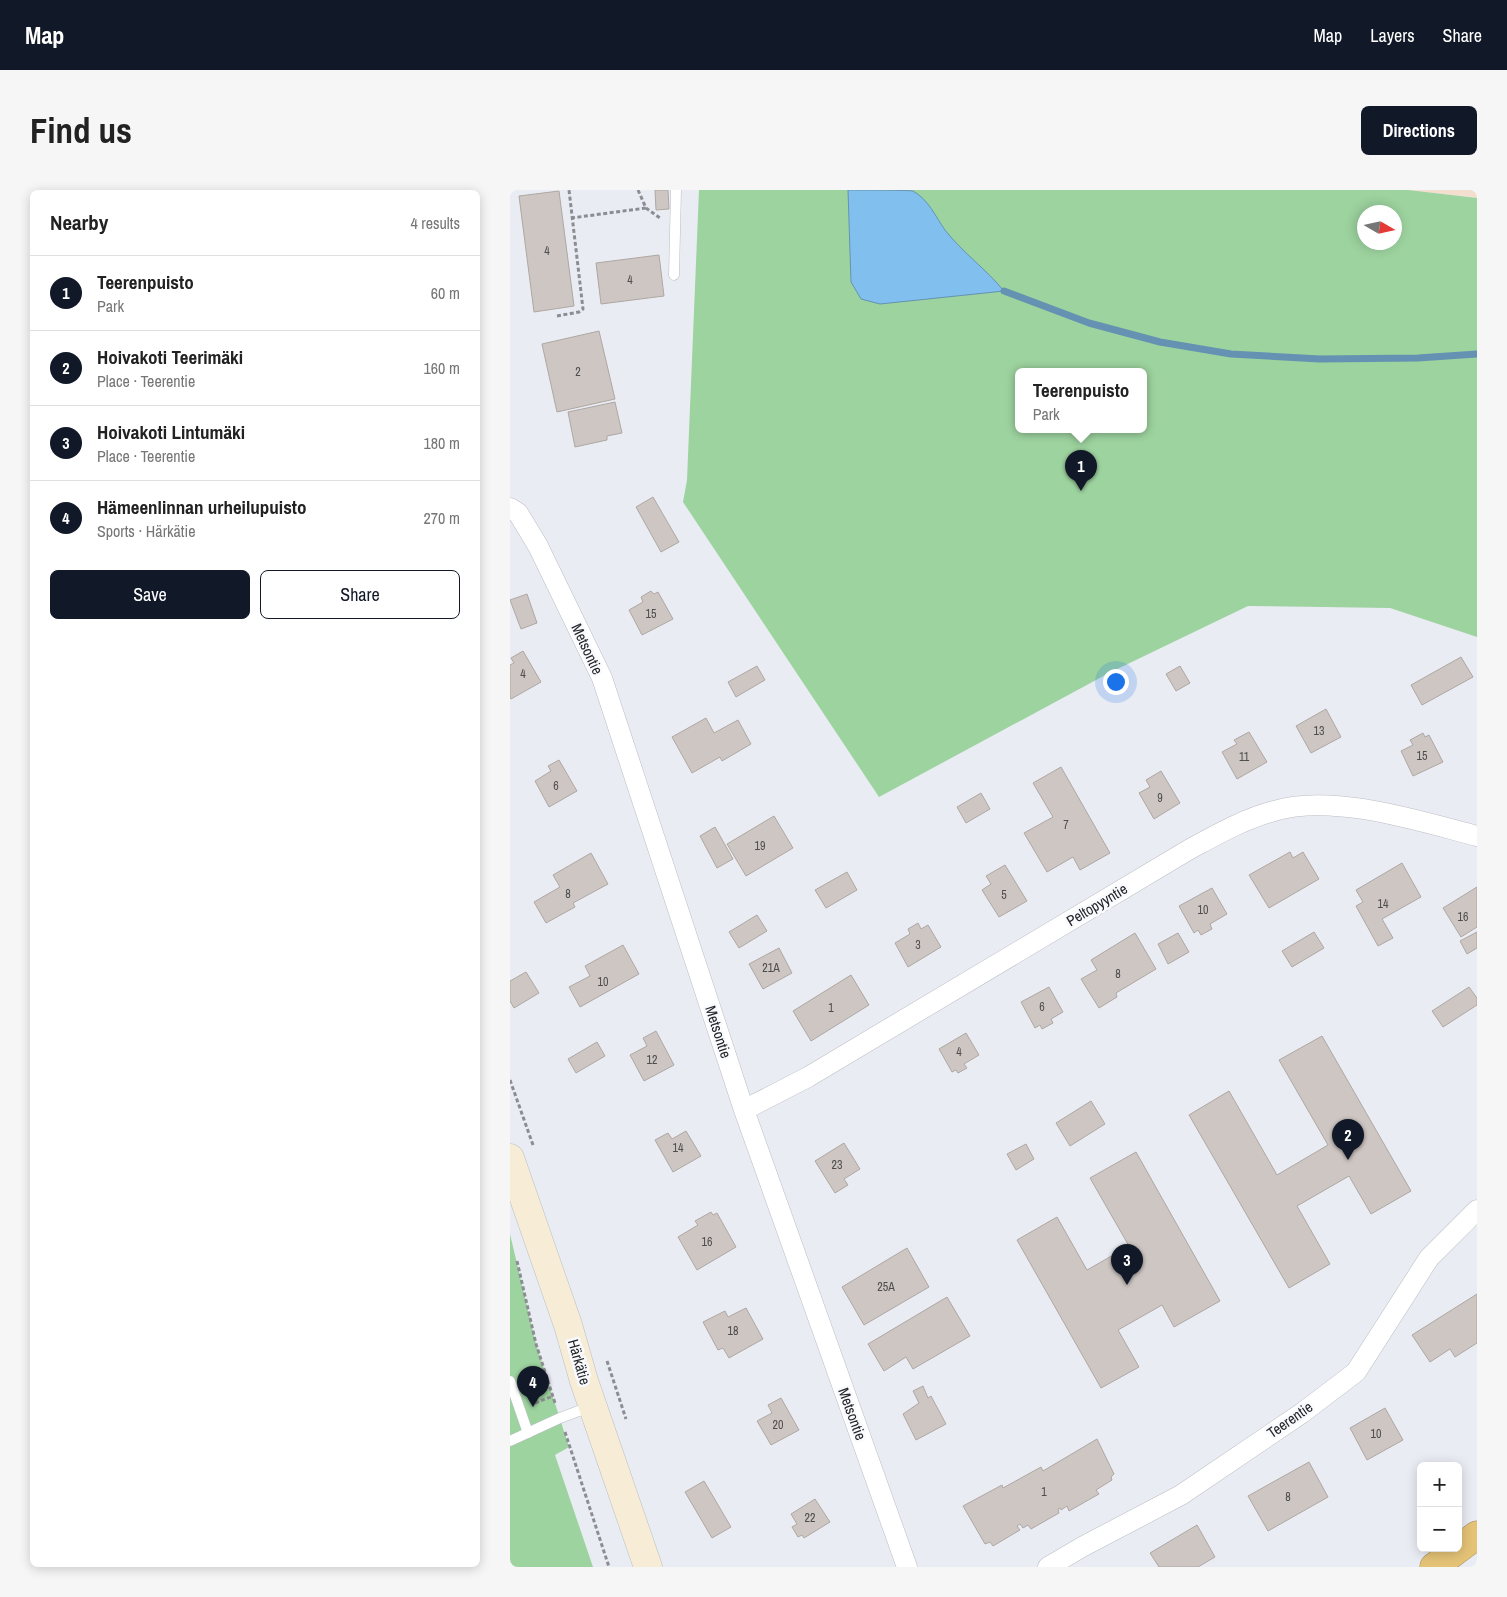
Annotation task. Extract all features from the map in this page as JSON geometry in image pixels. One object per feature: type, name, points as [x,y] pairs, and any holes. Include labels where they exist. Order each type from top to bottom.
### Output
[{"type":"highway","points":[[1434,1567],[1477,1535]]},
{"type":"main road","name":"Härkätie","points":[[510,1158],[568,1325],[592,1405],[648,1567]]},
{"type":"street","name":"Metsontie","points":[[510,508],[518,513],[538,546],[602,678],[744,1110],[907,1567]]},
{"type":"street","name":"Peltopyyntie","points":[[744,1110],[808,1077],[1190,849],[1240,823],[1276,810],[1316,805],[1351,807],[1400,816],[1477,836]]},
{"type":"street","name":"Teerentie","points":[[1048,1567],[1181,1495],[1302,1413],[1356,1372],[1429,1258],[1477,1210]]},
{"type":"lane","points":[[674,275],[676,190]]},
{"type":"lane","points":[[510,1381],[528,1432]]},
{"type":"lane","points":[[510,1441],[592,1405]]},
{"type":"path","points":[[557,316],[579,312],[583,309],[569,190]]},
{"type":"path","points":[[638,190],[646,208],[657,217],[676,222]]},
{"type":"path","points":[[571,218],[646,208]]},
{"type":"shaded area","points":[[1408,190],[1477,190],[1477,198]]},
{"type":"green space","points":[[699,190],[1408,190],[1477,198],[1477,637],[1390,608],[1248,606],[1109,673],[879,797],[683,502],[687,480]]},
{"type":"green space","points":[[510,1234],[536,1344],[569,1447],[555,1455],[593,1567],[510,1567]]},
{"type":"water","points":[[848,190],[913,191],[928,204],[952,238],[1004,291],[880,304],[861,299],[851,282]]},
{"type":"building","points":[[655,190],[668,190],[669,209],[656,210]]},
{"type":"building","points":[[559,191],[574,306],[534,312],[519,196]]},
{"type":"building","points":[[659,255],[664,296],[601,304],[596,263]]},
{"type":"building","points":[[599,331],[615,399],[557,412],[542,344]]},
{"type":"building","points":[[615,402],[622,433],[607,436],[607,440],[575,447],[568,412]]},
{"type":"building","points":[[653,497],[679,542],[661,552],[636,507]]},
{"type":"building","points":[[651,591],[654,594],[658,592],[673,619],[642,635],[629,610],[643,602],[641,597]]},
{"type":"building","points":[[527,594],[537,623],[521,629],[510,600]]},
{"type":"building","points":[[523,651],[541,682],[511,699],[510,665],[514,663],[511,658]]},
{"type":"building","points":[[1461,657],[1473,677],[1422,705],[1411,685]]},
{"type":"building","points":[[757,666],[765,680],[736,697],[728,682]]},
{"type":"building","points":[[1180,666],[1190,683],[1176,691],[1166,674]]},
{"type":"building","points":[[1326,709],[1341,737],[1311,753],[1296,726]]},
{"type":"building","points":[[706,718],[714,733],[738,720],[751,744],[722,761],[720,757],[692,773],[672,737]]},
{"type":"building","points":[[1249,732],[1267,762],[1237,779],[1222,752],[1237,744],[1234,740]]},
{"type":"building","points":[[1423,733],[1425,737],[1429,735],[1443,762],[1413,776],[1401,751],[1413,745],[1410,740]]},
{"type":"building","points":[[559,760],[577,791],[549,807],[535,781],[551,771],[548,766]]},
{"type":"building","points":[[1061,767],[1110,853],[1080,870],[1073,857],[1047,872],[1024,833],[1053,817],[1033,783]]},
{"type":"building","points":[[1161,771],[1180,803],[1154,819],[1139,793],[1150,787],[1146,780]]},
{"type":"building","points":[[981,793],[990,809],[966,823],[957,807]]},
{"type":"building","points":[[774,816],[793,848],[746,876],[727,844]]},
{"type":"building","points":[[715,827],[733,859],[717,868],[700,836]]},
{"type":"building","points":[[1290,852],[1293,858],[1303,852],[1319,879],[1269,908],[1249,875]]},
{"type":"building","points":[[591,853],[608,884],[573,903],[575,907],[546,923],[534,902],[560,887],[553,875]]},
{"type":"building","points":[[1402,863],[1421,897],[1382,919],[1393,938],[1378,946],[1356,906],[1363,902],[1356,890]]},
{"type":"building","points":[[1005,865],[1027,901],[999,917],[982,890],[991,884],[986,876]]},
{"type":"building","points":[[847,872],[857,890],[826,908],[815,890]]},
{"type":"building","points":[[1477,887],[1477,927],[1461,937],[1443,908]]},
{"type":"building","points":[[1212,888],[1227,914],[1210,924],[1212,929],[1201,935],[1198,930],[1194,933],[1179,906]]},
{"type":"building","points":[[757,915],[767,931],[739,948],[729,932]]},
{"type":"building","points":[[918,923],[921,929],[928,925],[941,947],[908,967],[895,943],[910,934],[908,929]]},
{"type":"building","points":[[1314,932],[1324,948],[1292,967],[1282,951]]},
{"type":"building","points":[[1477,932],[1477,948],[1467,954],[1460,941]]},
{"type":"building","points":[[1135,933],[1156,969],[1116,993],[1117,997],[1099,1008],[1081,979],[1097,970],[1091,960]]},
{"type":"building","points":[[1178,933],[1189,952],[1168,964],[1158,944]]},
{"type":"building","points":[[623,945],[639,974],[580,1007],[569,987],[590,976],[585,966]]},
{"type":"building","points":[[779,948],[792,973],[763,989],[749,964]]},
{"type":"building","points":[[526,972],[539,993],[514,1008],[510,1001],[510,981]]},
{"type":"building","points":[[851,975],[869,1005],[811,1041],[793,1011]]},
{"type":"building","points":[[1049,987],[1063,1012],[1051,1019],[1053,1023],[1042,1029],[1040,1025],[1035,1028],[1021,1002]]},
{"type":"building","points":[[1469,987],[1477,998],[1477,1005],[1443,1027],[1432,1011]]},
{"type":"building","points":[[656,1031],[674,1065],[644,1081],[630,1055],[647,1046],[643,1038]]},
{"type":"building","points":[[966,1033],[979,1055],[964,1064],[967,1068],[958,1073],[956,1070],[952,1072],[939,1049]]},
{"type":"building","points":[[1322,1036],[1411,1191],[1371,1214],[1349,1176],[1297,1206],[1330,1264],[1289,1288],[1189,1115],[1229,1091],[1277,1175],[1328,1145],[1279,1060]]},
{"type":"building","points":[[597,1042],[605,1056],[576,1073],[568,1059]]},
{"type":"building","points":[[1091,1101],[1105,1124],[1070,1146],[1056,1123]]},
{"type":"building","points":[[686,1131],[701,1156],[673,1172],[655,1140],[668,1133],[672,1139]]},
{"type":"building","points":[[844,1143],[860,1169],[844,1179],[848,1185],[835,1193],[815,1161]]},
{"type":"building","points":[[1026,1144],[1034,1159],[1016,1170],[1007,1154]]},
{"type":"building","points":[[1136,1152],[1220,1301],[1174,1327],[1162,1305],[1118,1330],[1139,1367],[1101,1388],[1017,1240],[1057,1217],[1087,1270],[1129,1246],[1090,1178]]},
{"type":"building","points":[[711,1212],[713,1215],[717,1213],[736,1247],[697,1270],[678,1237],[698,1225],[695,1221]]},
{"type":"building","points":[[907,1248],[929,1287],[864,1325],[842,1287]]},
{"type":"building","points":[[1477,1294],[1477,1343],[1455,1357],[1450,1349],[1430,1362],[1412,1335]]},
{"type":"building","points":[[947,1297],[970,1336],[913,1369],[906,1357],[884,1371],[868,1344]]},
{"type":"building","points":[[746,1308],[763,1339],[729,1358],[723,1348],[718,1350],[703,1322],[725,1311],[728,1317]]},
{"type":"building","points":[[923,1386],[928,1398],[931,1396],[946,1424],[916,1440],[903,1414],[919,1403],[913,1391]]},
{"type":"building","points":[[781,1398],[799,1430],[771,1445],[757,1421],[772,1413],[768,1405]]},
{"type":"building","points":[[1385,1408],[1403,1440],[1367,1460],[1350,1428]]},
{"type":"building","points":[[1097,1439],[1114,1474],[1111,1477],[1112,1480],[1096,1490],[1099,1494],[1069,1511],[1067,1506],[1061,1510],[1060,1508],[1058,1509],[1059,1513],[1031,1529],[1028,1525],[1023,1528],[1020,1524],[1017,1526],[1020,1530],[993,1546],[990,1542],[985,1544],[963,1506],[1002,1485],[1003,1488],[1041,1467],[1043,1471]]},
{"type":"building","points":[[1309,1462],[1328,1497],[1268,1531],[1248,1496]]},
{"type":"building","points":[[704,1481],[731,1527],[712,1538],[685,1492]]},
{"type":"building","points":[[815,1499],[830,1522],[804,1538],[802,1535],[798,1537],[792,1527],[797,1524],[791,1514]]},
{"type":"building","points":[[1197,1525],[1215,1557],[1198,1567],[1159,1567],[1150,1553]]},
{"type":"waterway","points":[[1004,291],[1089,323],[1160,342],[1231,354],[1320,359],[1418,358],[1477,354]]},
{"type":"place","name":"Teerenpuisto","points":[[1081,491]]},
{"type":"place","name":"Hoivakoti Teerimäki","points":[[1348,1160]]},
{"type":"place","name":"Hoivakoti Lintumäki","points":[[1127,1285]]},
{"type":"place","name":"Hämeenlinnan urheilupuisto","points":[[533,1407]]}]
